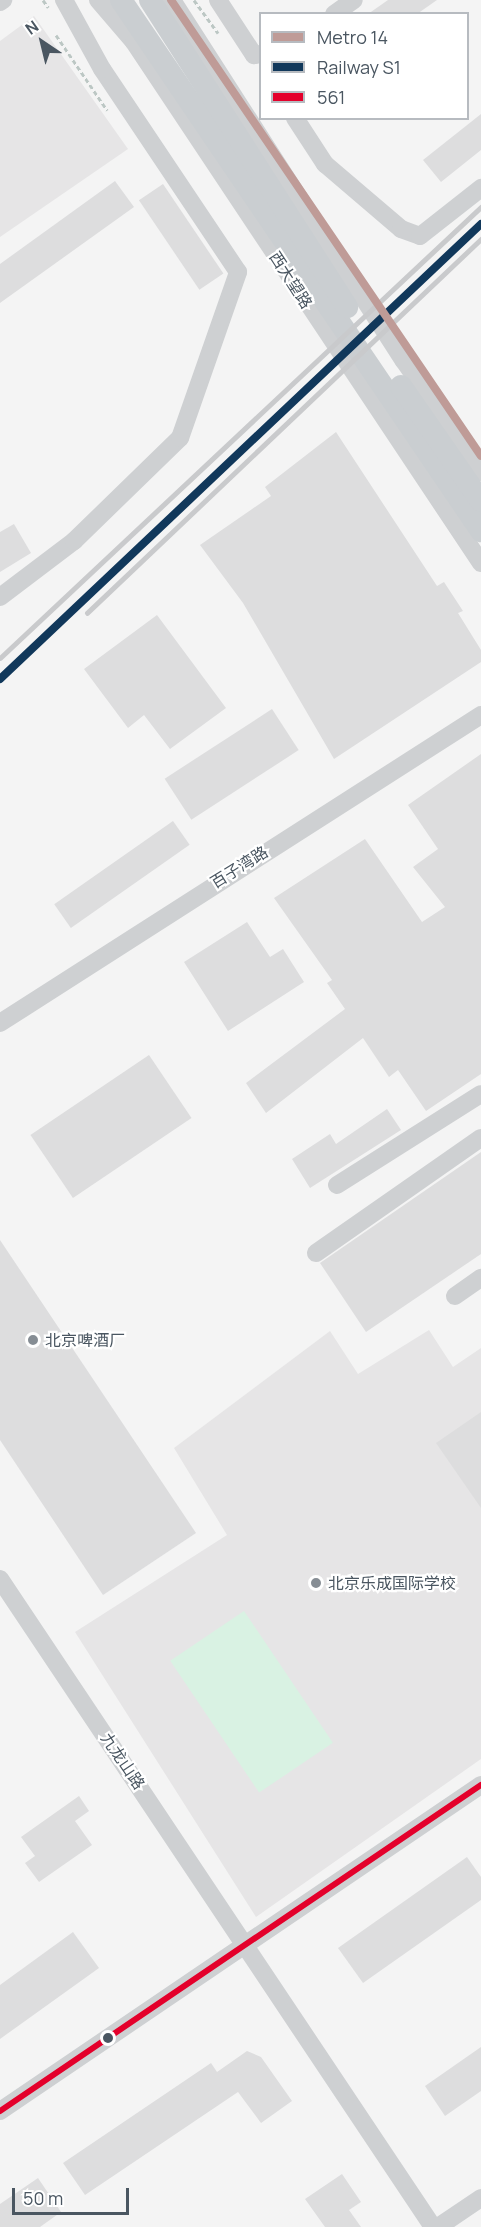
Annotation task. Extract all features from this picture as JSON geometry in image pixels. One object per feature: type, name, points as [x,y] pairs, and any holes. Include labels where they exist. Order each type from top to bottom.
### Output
[{"type":"main road","name":"西大望路","points":[[121,0],[481,531]]},
{"type":"main road","name":"西大望路","points":[[150,0],[339,296],[481,501]]},
{"type":"street","points":[[0,597],[74,541],[180,438],[238,272],[102,69],[64,0]]},
{"type":"street","name":"西大望路","points":[[98,0],[134,42],[481,563]]},
{"type":"street","points":[[172,0],[184,12],[211,64],[398,352],[481,472]]},
{"type":"street","points":[[218,0],[258,58]]},
{"type":"street","points":[[337,12],[354,0]]},
{"type":"street","points":[[297,120],[325,164],[401,229],[420,236],[481,188]]},
{"type":"street","name":"百子湾路","points":[[0,1023],[481,715]]},
{"type":"street","points":[[337,1185],[481,1094]]},
{"type":"street","points":[[316,1254],[481,1138]]},
{"type":"street","points":[[455,1296],[481,1278]]},
{"type":"street","name":"九龙山路","points":[[0,1579],[433,2227]]},
{"type":"street","points":[[0,2111],[481,1785]]},
{"type":"street","points":[[438,2227],[481,2198]]},
{"type":"shaded area","points":[[34,16],[128,149],[0,237],[0,41]]},
{"type":"shaded area","name":"北京乐成国际学校","points":[[429,1330],[453,1367],[481,1348],[481,1759],[256,1917],[75,1632],[227,1535],[174,1448],[330,1331],[358,1374]]},
{"type":"green space","points":[[244,1611],[333,1743],[259,1793],[170,1661]]},
{"type":"building","points":[[388,0],[437,0],[420,12],[371,12]]},
{"type":"building","points":[[481,114],[481,150],[441,182],[423,160]]},
{"type":"building","points":[[115,181],[134,207],[0,303],[0,264]]},
{"type":"building","points":[[163,184],[223,274],[199,290],[139,200]]},
{"type":"building","points":[[336,432],[437,586],[444,582],[463,611],[458,613],[481,650],[481,662],[334,759],[243,603],[200,545],[271,496],[265,487]]},
{"type":"building","points":[[14,524],[31,553],[0,572],[0,532]]},
{"type":"building","points":[[157,615],[226,708],[170,749],[144,715],[128,728],[84,669]]},
{"type":"building","points":[[272,709],[299,750],[191,820],[165,779]]},
{"type":"building","points":[[481,754],[481,1074],[426,1111],[398,1070],[389,1077],[363,1038],[266,1113],[246,1083],[345,1009],[327,983],[332,980],[274,898],[365,839],[422,922],[445,907],[413,867],[438,849],[408,805]]},
{"type":"building","points":[[173,821],[190,845],[71,928],[54,904]]},
{"type":"building","points":[[247,922],[270,957],[283,949],[304,982],[228,1031],[184,962]]},
{"type":"building","points":[[149,1055],[191,1118],[73,1198],[30,1135]]},
{"type":"building","points":[[387,1109],[401,1130],[310,1188],[292,1159],[330,1134],[336,1144]]},
{"type":"building","points":[[481,1152],[481,1254],[366,1332],[320,1263]]},
{"type":"building","name":"北京啤酒厂","points":[[0,1240],[196,1533],[103,1595],[0,1440]]},
{"type":"building","points":[[481,1412],[481,1508],[436,1443]]},
{"type":"building","points":[[79,1796],[89,1811],[75,1821],[92,1845],[39,1882],[25,1863],[35,1856],[21,1837]]},
{"type":"building","points":[[467,1857],[481,1877],[481,1900],[363,1983],[338,1948]]},
{"type":"building","points":[[73,1932],[99,1968],[0,2039],[0,1985]]},
{"type":"building","points":[[481,2047],[481,2091],[445,2116],[425,2086]]},
{"type":"building","points":[[247,2051],[261,2057],[292,2101],[261,2123],[238,2092],[85,2195],[63,2163],[211,2063],[217,2072]]},
{"type":"building","points":[[342,2174],[361,2202],[349,2210],[361,2227],[325,2227],[305,2199]]},
{"type":"building","points":[[38,2178],[61,2212],[40,2227],[0,2227],[0,2204]]},
{"type":"railway","points":[[0,658],[481,207]]},
{"type":"railway","points":[[87,613],[481,239]]},
{"type":"metro line","name":"14","points":[[171,0],[481,456]]},
{"type":"rail line","name":"S1","points":[[0,679],[481,224]]},
{"type":"transit line","name":"561","points":[[0,2111],[481,1785]]},
{"type":"place","name":"北京啤酒厂","points":[[33,1340]]},
{"type":"place","name":"北京乐成国际学校","points":[[316,1583]]}]
